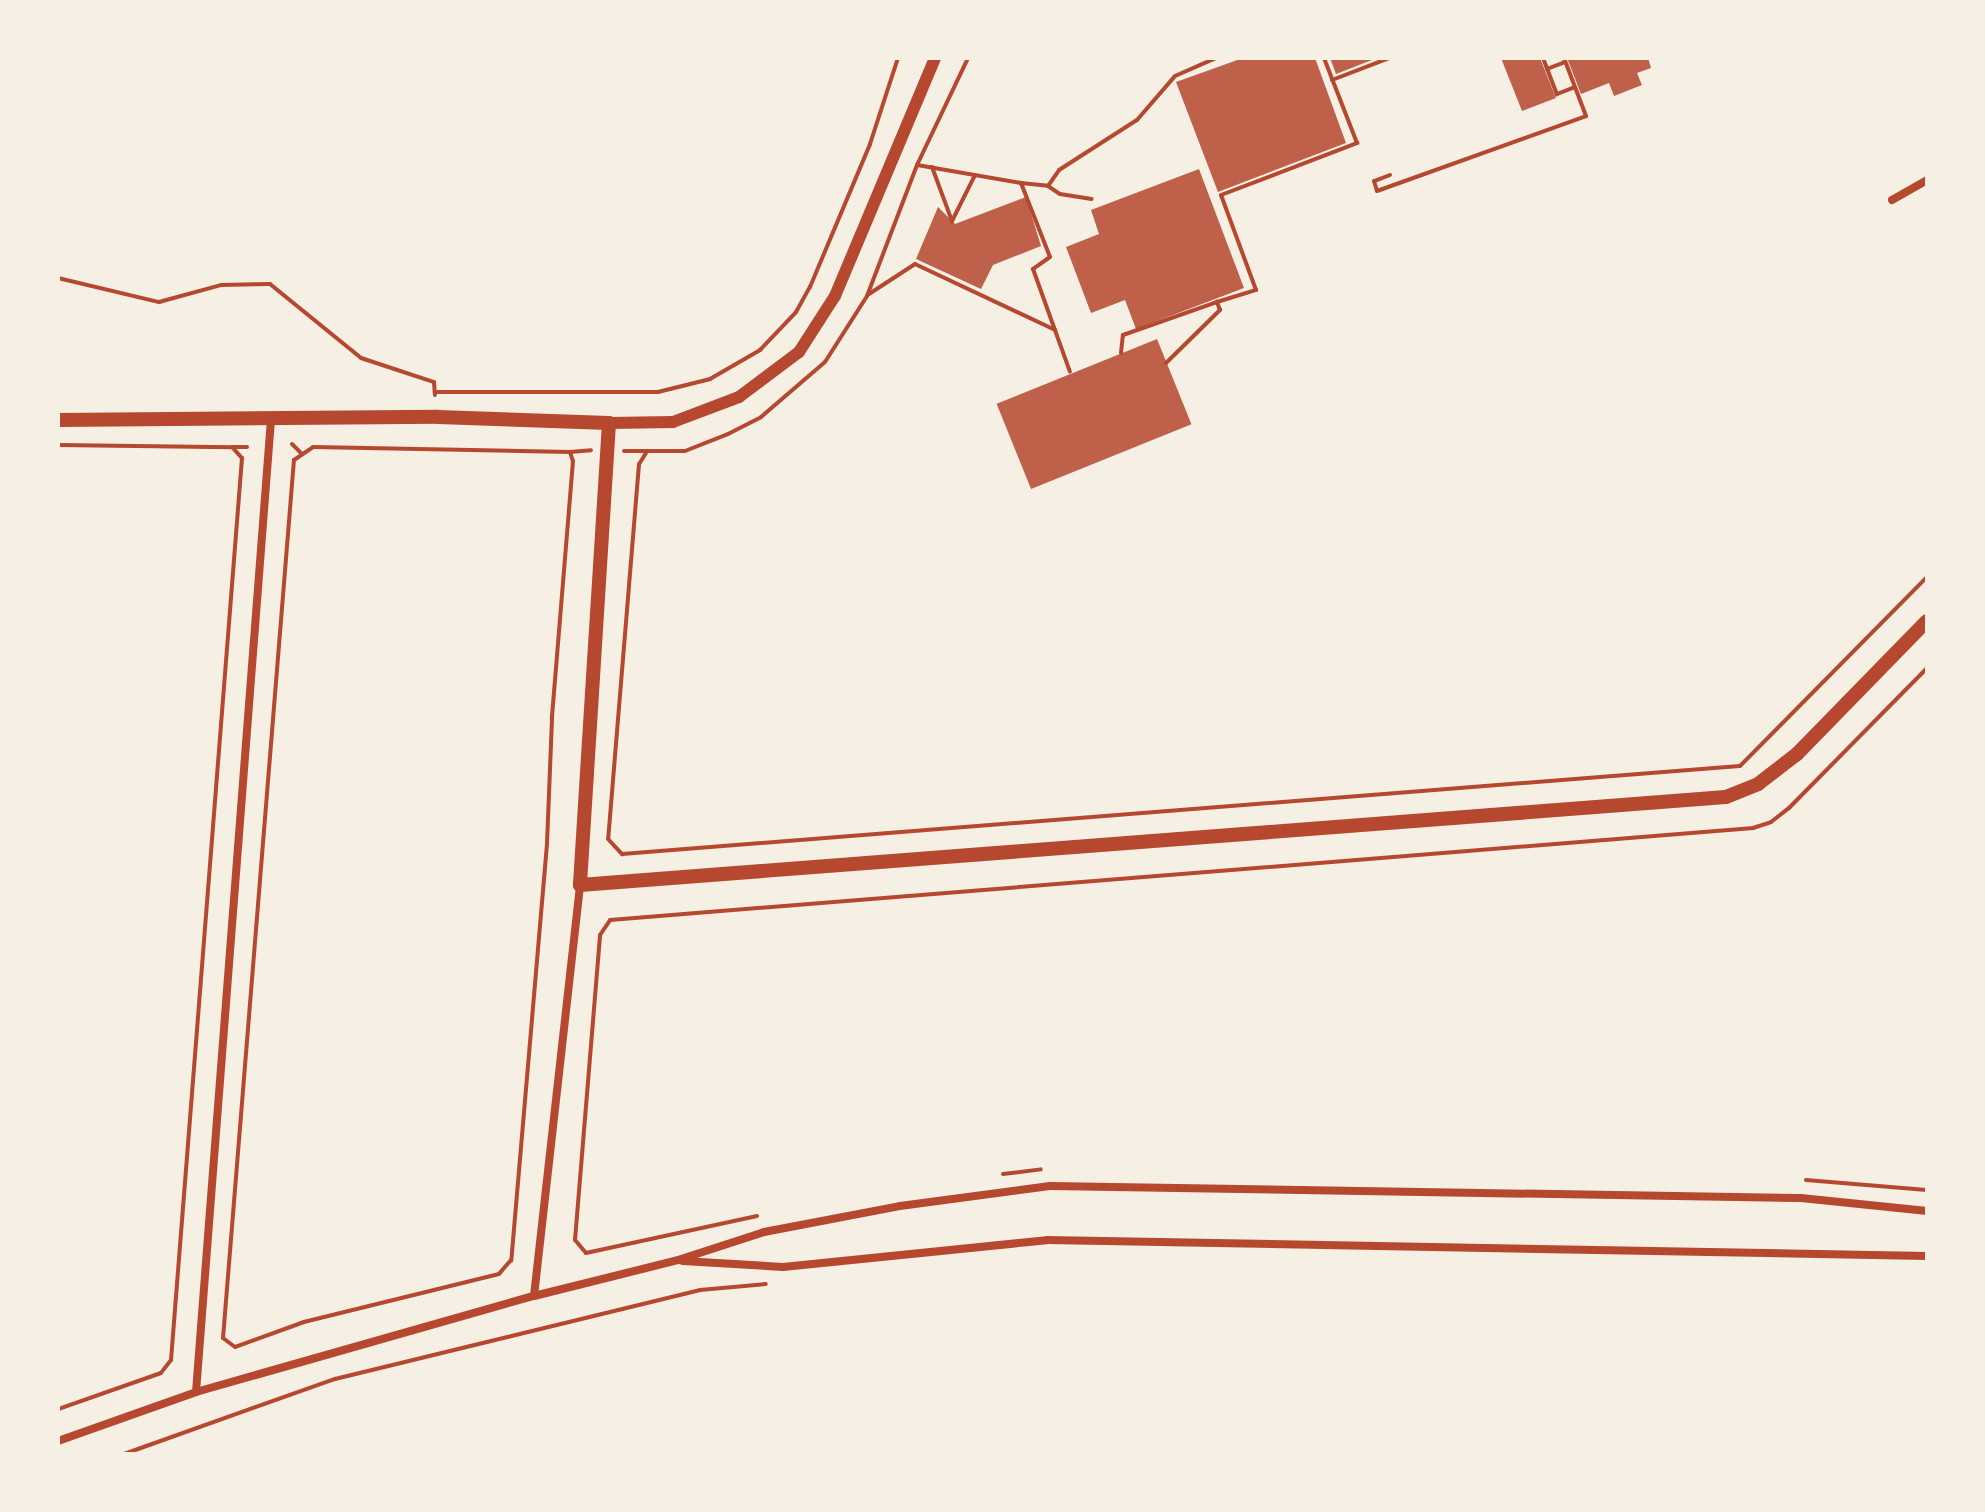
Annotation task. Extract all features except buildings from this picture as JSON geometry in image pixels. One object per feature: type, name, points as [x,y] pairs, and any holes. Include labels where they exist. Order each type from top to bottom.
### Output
[{"type":"main road","points":[[58,420],[438,417],[609,423],[580,885],[1726,797],[1758,784],[1797,754],[1927,621]]},
{"type":"street","points":[[609,423],[673,422],[739,397],[799,352],[835,296],[935,58]]},
{"type":"street","points":[[1892,200],[1927,180]]},
{"type":"street","points":[[196,1392],[271,419]]},
{"type":"street","points":[[534,1296],[580,885]]},
{"type":"street","points":[[58,1441],[196,1392],[534,1296],[678,1260],[764,1232],[900,1206],[1050,1186],[1801,1198],[1927,1211]]},
{"type":"street","points":[[678,1260],[783,1267],[1047,1240],[1927,1256]]},
{"type":"path","points":[[435,392],[658,392],[710,379],[760,350],[796,312],[810,287],[870,144],[898,58]]},
{"type":"path","points":[[968,58],[917,165],[1048,186],[1060,194],[1092,199]]},
{"type":"path","points":[[1048,186],[1059,170],[1137,120],[1175,76],[1216,58]]},
{"type":"path","points":[[1121,353],[1123,335],[1256,290],[1221,195],[1357,143],[1324,58]]},
{"type":"path","points":[[1332,80],[1389,58]]},
{"type":"path","points":[[1543,58],[1557,94],[1575,87]]},
{"type":"path","points":[[1390,175],[1374,181],[1377,191],[1586,116],[1564,60],[1547,69]]},
{"type":"path","points":[[932,167],[952,221],[975,175]]},
{"type":"path","points":[[1021,183],[1050,257],[1033,269],[1070,372]]},
{"type":"path","points":[[867,296],[915,264],[1055,330]]},
{"type":"path","points":[[58,278],[159,302],[221,285],[270,284],[361,358],[434,382],[438,417]]},
{"type":"path","points":[[1166,363],[1220,310],[1217,302]]},
{"type":"path","points":[[292,444],[302,454]]},
{"type":"path","points":[[58,445],[247,447]]},
{"type":"path","points":[[58,1409],[161,1373],[171,1360],[242,458],[232,447]]},
{"type":"path","points":[[313,447],[570,452],[573,461],[552,719],[547,844],[511,1260],[499,1274],[304,1322],[235,1347],[223,1338],[294,460],[302,454],[313,447]]},
{"type":"path","points":[[646,453],[639,464],[608,839],[622,854],[1740,766],[1927,577]]},
{"type":"path","points":[[759,1215],[586,1253],[575,1240],[600,935],[610,920],[1753,828],[1771,822],[1789,808],[1927,668]]},
{"type":"path","points":[[998,1175],[1023,1169],[1050,1169]]},
{"type":"path","points":[[1800,1180],[1927,1190]]},
{"type":"path","points":[[124,1454],[335,1379],[700,1290],[779,1282]]}]
